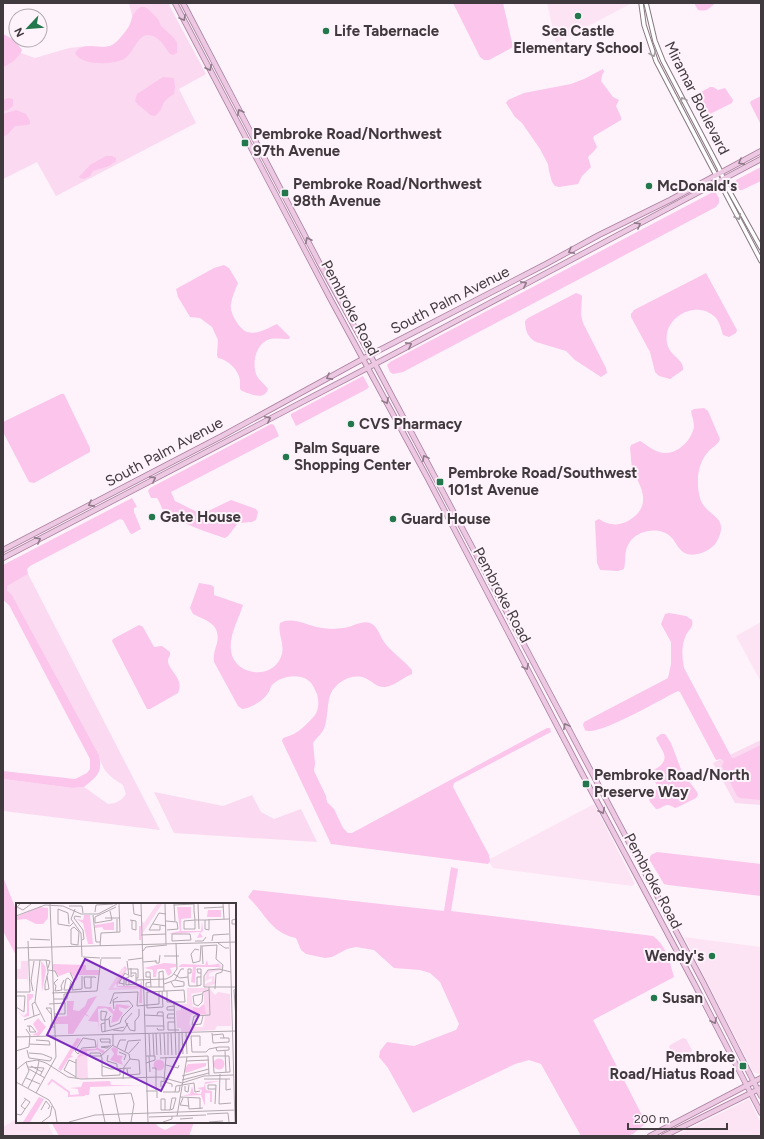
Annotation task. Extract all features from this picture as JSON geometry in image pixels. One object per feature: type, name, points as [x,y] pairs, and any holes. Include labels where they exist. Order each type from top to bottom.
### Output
[{"type":"main road","name":"Pembroke Road","points":[[175,3],[695,985],[761,1113]]},
{"type":"main road","name":"Pembroke Road","points":[[182,3],[321,266],[375,364],[759,1089],[761,1096]]},
{"type":"main road","name":"South Palm Avenue","points":[[3,550],[240,426],[363,358],[761,151]]},
{"type":"main road","name":"South Palm Avenue","points":[[3,558],[375,364],[761,159]]},
{"type":"main road","points":[[643,888],[650,884]]},
{"type":"main road","points":[[695,985],[702,982]]},
{"type":"main road","points":[[650,1136],[761,1078]]},
{"type":"main road","points":[[664,1136],[759,1089]]},
{"type":"street","name":"Miramar Boulevard","points":[[640,3],[644,25],[656,60],[719,174]]},
{"type":"street","name":"Miramar Boulevard","points":[[646,3],[653,35],[663,61],[719,174]]},
{"type":"street","points":[[719,174],[761,261]]},
{"type":"street","points":[[722,180],[761,248]]},
{"type":"shaded area","points":[[129,3],[168,3],[206,74],[179,89],[196,123],[56,196],[37,162],[3,179],[3,34],[8,37],[8,48],[20,48],[21,53],[35,58],[69,48],[88,46],[106,47],[114,45],[129,27],[132,16]]},
{"type":"shaded area","points":[[453,3],[503,3],[513,47],[489,60],[484,60],[480,57]]},
{"type":"shaded area","name":"Sea Castle Elementary School","points":[[547,3],[632,3],[556,43]]},
{"type":"shaded area","points":[[694,3],[715,3],[704,11],[698,10]]},
{"type":"shaded area","points":[[141,7],[145,7],[149,10],[158,19],[161,26],[174,38],[177,43],[177,53],[173,55],[170,54],[158,39],[151,35],[147,35],[140,38],[127,57],[119,61],[105,63],[90,62],[78,57],[75,53],[82,47],[107,47],[114,44],[125,33],[135,12]]},
{"type":"shaded area","points":[[3,34],[8,37],[8,48],[20,48],[22,50],[19,56],[3,67]]},
{"type":"shaded area","points":[[603,69],[604,72],[601,81],[613,97],[619,100],[616,106],[621,120],[594,136],[593,138],[597,147],[588,157],[591,167],[582,176],[578,184],[559,187],[555,186],[552,182],[548,164],[540,149],[506,103],[508,100],[524,93],[571,84]]},
{"type":"shaded area","points":[[163,77],[174,78],[174,94],[166,100],[158,114],[155,116],[150,115],[135,101],[137,94]]},
{"type":"shaded area","points":[[710,87],[718,90],[725,88],[733,100],[732,103],[704,116],[695,98],[696,95]]},
{"type":"shaded area","points":[[761,96],[761,125],[750,103]]},
{"type":"shaded area","points":[[8,98],[13,99],[13,106],[8,110],[3,111],[3,100]]},
{"type":"shaded area","points":[[16,110],[26,114],[30,124],[15,126],[3,137],[3,114]]},
{"type":"shaded area","points":[[106,156],[116,158],[116,161],[109,166],[93,171],[90,176],[84,179],[79,177],[90,165]]},
{"type":"shaded area","points":[[761,167],[761,181],[739,190],[736,180]]},
{"type":"shaded area","points":[[713,192],[716,193],[719,198],[719,203],[716,207],[403,372],[393,374],[390,372],[387,365],[390,362]]},
{"type":"shaded area","points":[[224,265],[229,268],[238,283],[231,301],[231,307],[233,316],[238,324],[247,332],[255,333],[277,324],[290,337],[289,339],[270,339],[261,344],[258,349],[255,359],[255,369],[258,378],[268,389],[264,395],[253,395],[240,389],[239,376],[235,369],[229,363],[218,358],[218,340],[212,327],[200,318],[190,317],[178,297],[176,289],[214,268]]},
{"type":"shaded area","points":[[706,273],[737,330],[736,333],[729,337],[723,335],[716,318],[710,313],[702,310],[687,311],[675,319],[667,333],[668,347],[681,362],[683,370],[670,379],[659,376],[655,372],[650,352],[631,317],[631,314],[634,310]]},
{"type":"shaded area","points":[[576,293],[582,296],[581,315],[583,323],[606,368],[607,373],[601,377],[575,360],[566,351],[536,342],[526,331],[525,321],[528,318]]},
{"type":"shaded area","points":[[363,376],[369,387],[367,389],[296,426],[291,414]]},
{"type":"shaded area","points":[[61,394],[64,394],[90,448],[90,452],[34,483],[29,482],[3,432],[3,422]]},
{"type":"shaded area","points":[[704,408],[708,411],[720,439],[704,457],[698,474],[700,498],[707,509],[719,521],[721,526],[715,545],[702,553],[692,555],[687,554],[678,547],[669,535],[661,531],[653,530],[641,533],[629,543],[626,551],[624,569],[618,571],[600,570],[597,563],[595,521],[599,519],[609,524],[623,523],[632,518],[641,509],[643,494],[638,480],[633,474],[632,470],[631,445],[640,441],[659,452],[665,453],[676,450],[686,443],[692,433],[694,425],[691,411],[694,409]]},
{"type":"shaded area","points":[[271,424],[274,425],[279,436],[171,492],[175,501],[199,513],[204,513],[231,500],[256,509],[258,512],[256,520],[252,522],[238,523],[225,538],[175,518],[163,510],[157,498],[151,498],[148,491],[150,488]]},
{"type":"shaded area","points":[[132,498],[137,507],[134,508],[134,512],[141,529],[132,534],[123,520],[120,519],[30,566],[27,569],[28,574],[7,586],[7,590],[12,595],[99,755],[100,766],[98,774],[84,787],[73,788],[3,779],[3,771],[75,779],[87,773],[90,769],[90,759],[9,605],[3,600],[3,565]]},
{"type":"shaded area","points":[[28,574],[160,830],[3,811],[3,779],[73,788],[84,787],[108,804],[115,803],[122,799],[126,794],[123,785],[110,776],[104,769],[99,755],[12,595],[7,590],[6,586]]},
{"type":"shaded area","points":[[199,583],[214,587],[214,595],[243,605],[231,638],[231,650],[233,658],[238,665],[244,669],[252,672],[260,672],[275,666],[280,659],[283,650],[279,627],[280,623],[285,621],[295,621],[330,629],[346,628],[367,622],[370,623],[376,628],[387,646],[412,670],[412,674],[392,685],[385,687],[377,685],[365,678],[351,677],[337,685],[331,693],[325,726],[313,743],[315,763],[314,771],[326,796],[327,802],[334,809],[343,828],[348,833],[352,833],[547,728],[550,728],[551,732],[454,783],[453,787],[489,855],[490,861],[488,864],[331,844],[282,741],[283,738],[294,734],[301,729],[315,715],[318,708],[318,702],[314,687],[310,682],[300,677],[295,676],[280,679],[272,685],[266,696],[256,704],[242,709],[238,706],[214,662],[218,637],[217,631],[208,621],[193,614],[190,608]]},
{"type":"shaded area","points":[[669,613],[686,616],[692,620],[692,626],[683,643],[682,656],[684,668],[732,758],[761,745],[761,800],[740,798],[737,796],[722,766],[724,761],[721,759],[716,760],[680,692],[678,691],[615,723],[592,731],[585,730],[583,725],[584,722],[668,678],[671,664],[671,642],[661,624],[665,614]]},
{"type":"shaded area","points":[[761,622],[761,682],[736,636]]},
{"type":"shaded area","points":[[139,625],[143,627],[154,647],[162,646],[170,652],[168,660],[169,664],[178,679],[180,688],[178,693],[150,709],[147,709],[112,641],[113,639]]},
{"type":"shaded area","points":[[661,734],[665,734],[671,743],[682,772],[698,795],[696,798],[675,808],[667,805],[656,809],[649,799],[657,789],[657,785],[650,774],[660,766],[664,759],[663,752],[656,738]]},
{"type":"shaded area","points":[[761,740],[761,805],[735,803],[713,763]]},
{"type":"shaded area","points":[[154,792],[223,806],[252,795],[261,812],[274,819],[301,809],[317,842],[174,833]]},
{"type":"shaded area","points":[[594,804],[635,884],[632,886],[493,868],[488,860]]},
{"type":"shaded area","points":[[657,852],[761,864],[761,896],[664,884],[649,859],[651,855]]},
{"type":"shaded area","points":[[451,867],[458,869],[451,911],[653,936],[661,944],[667,954],[674,977],[593,1020],[646,1123],[633,1134],[627,1136],[581,1136],[541,1064],[529,1060],[515,1064],[413,1113],[388,1068],[379,1057],[380,1051],[387,1042],[414,1046],[456,1030],[459,1024],[440,982],[430,973],[420,970],[394,968],[374,950],[356,947],[347,949],[332,957],[325,958],[306,954],[301,950],[296,938],[287,935],[274,927],[248,897],[253,890],[444,911]]},
{"type":"shaded area","points":[[3,877],[16,910],[16,955],[3,931]]},
{"type":"shaded area","points":[[684,937],[761,947],[761,1073],[759,1074],[753,1072]]},
{"type":"shaded area","points":[[683,1038],[686,1039],[692,1050],[691,1052],[677,1059],[669,1047]]},
{"type":"shaded area","points":[[749,1099],[761,1123],[761,1136],[675,1136]]},
{"type":"shaded area","points":[[16,1120],[16,1123],[48,1123],[54,1136],[3,1136],[3,1127]]},
{"type":"shaded area","points":[[52,1123],[155,1123],[165,1130],[179,1123],[194,1123],[189,1136],[59,1136]]},
{"type":"place","name":"Sea Castle Elementary School","points":[[578,16]]},
{"type":"place","name":"Life Tabernacle","points":[[326,31]]},
{"type":"place","name":"Pembroke Road/Northwest 97th Avenue","points":[[245,143]]},
{"type":"place","name":"McDonald's","points":[[649,186]]},
{"type":"place","name":"Pembroke Road/Northwest 98th Avenue","points":[[285,193]]},
{"type":"place","name":"CVS Pharmacy","points":[[351,424]]},
{"type":"place","name":"Palm Square Shopping Center","points":[[286,457]]},
{"type":"place","name":"Pembroke Road/Southwest 101st Avenue","points":[[440,482]]},
{"type":"place","name":"Gate House","points":[[152,517]]},
{"type":"place","name":"Guard House","points":[[393,519]]},
{"type":"place","name":"Pembroke Road/North Preserve Way","points":[[586,784]]},
{"type":"place","name":"Wendy's","points":[[712,956]]},
{"type":"place","name":"Susan","points":[[654,998]]},
{"type":"place","name":"Pembroke Road/Hiatus Road","points":[[743,1066]]}]
